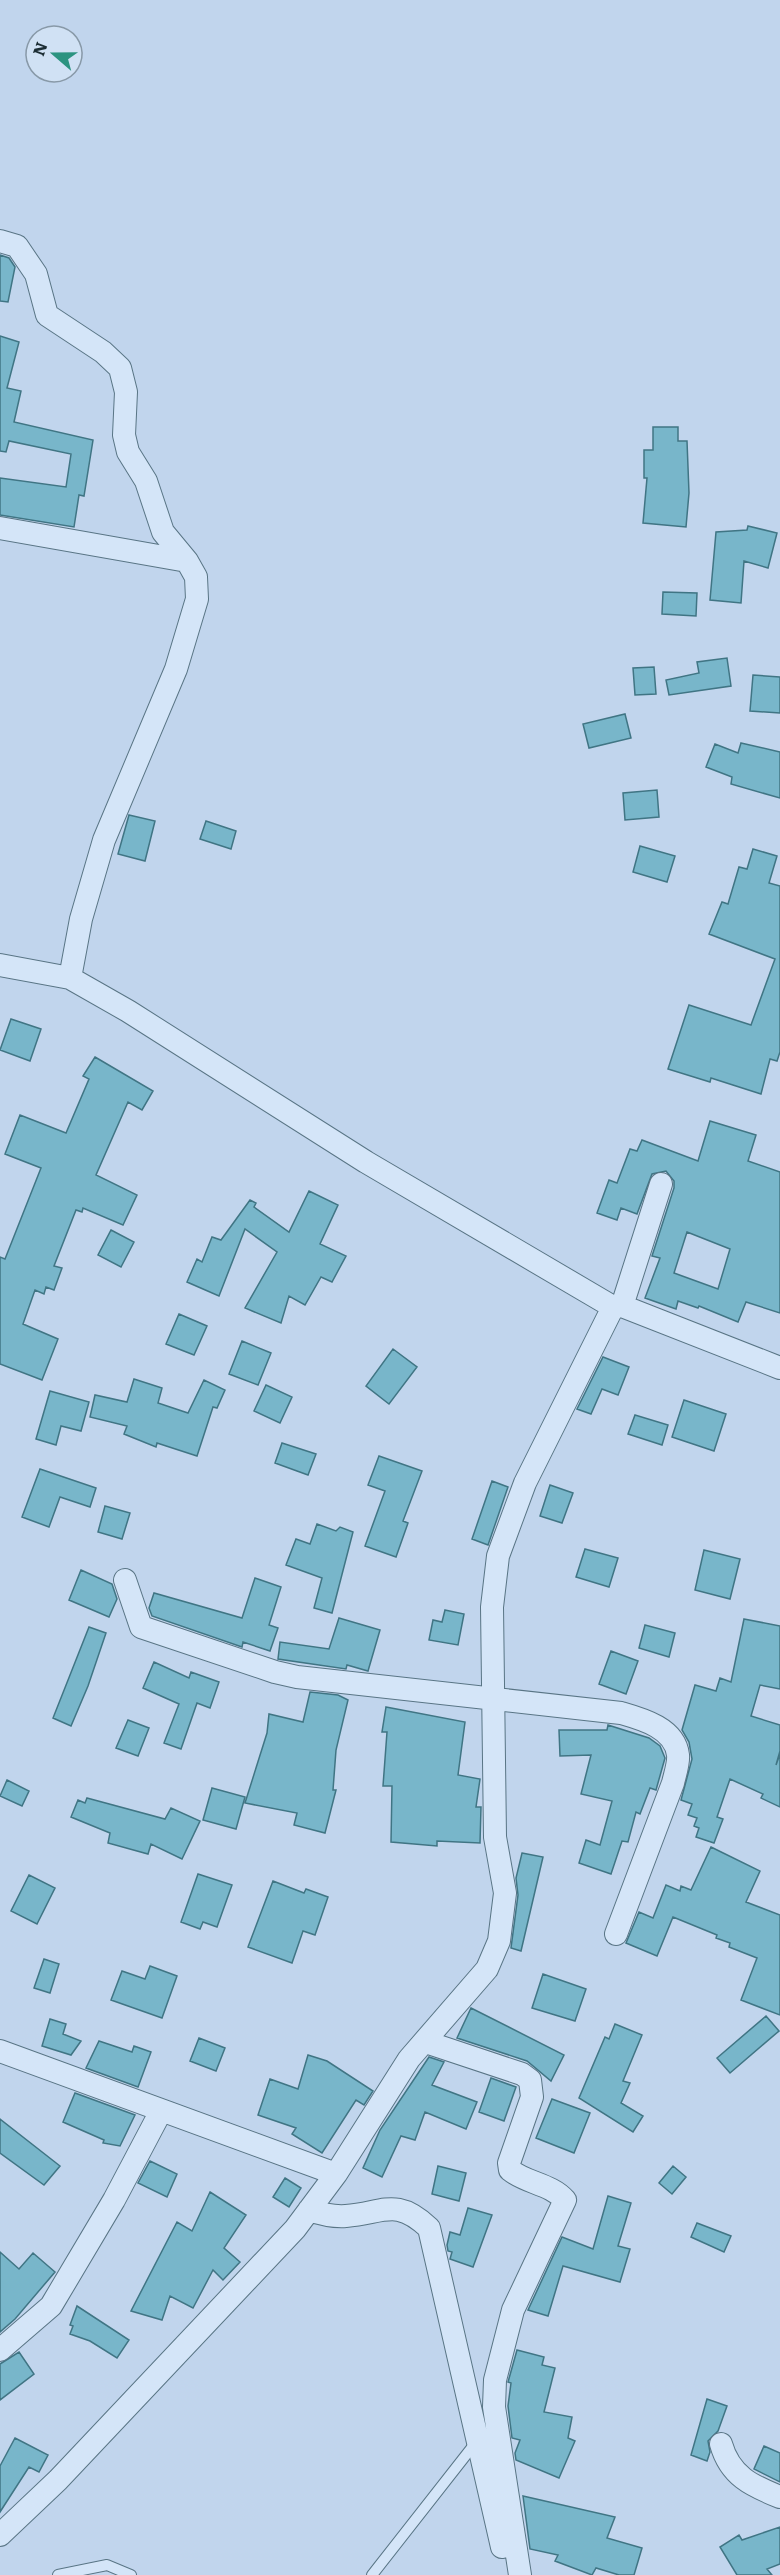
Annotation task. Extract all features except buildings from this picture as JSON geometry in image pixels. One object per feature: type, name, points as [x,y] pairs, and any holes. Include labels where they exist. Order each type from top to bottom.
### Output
[{"type":"street","points":[[0,241],[17,246],[36,274],[47,315],[103,352],[120,368],[126,392],[124,435],[128,452],[146,481],[167,538],[188,561],[196,577],[197,599],[191,625],[160,710],[104,840],[81,919],[70,978]]},
{"type":"street","points":[[0,528],[188,561]]},
{"type":"street","points":[[0,965],[70,978],[128,1011],[366,1162],[617,1306],[780,1368]]},
{"type":"street","points":[[0,2535],[58,2480],[295,2229],[336,2174],[409,2060],[487,1969],[499,1941],[505,1893],[495,1837],[492,1607],[498,1556],[525,1483],[617,1306],[661,1185]]},
{"type":"street","points":[[125,1580],[141,1627],[275,1672],[325,1682],[621,1713],[656,1725],[674,1744],[678,1755],[673,1783],[616,1934]]},
{"type":"street","points":[[426,2042],[522,2074],[530,2080],[532,2097],[509,2163],[510,2170],[518,2177],[560,2194],[565,2200],[513,2310],[495,2380],[494,2407],[520,2575]]},
{"type":"street","points":[[1,2054],[336,2174]]},
{"type":"street","points":[[0,2350],[51,2306],[114,2200],[161,2111]]},
{"type":"street","points":[[309,2210],[325,2215],[347,2216],[386,2207],[402,2209],[415,2215],[429,2228],[508,2575]]},
{"type":"street","points":[[721,2444],[731,2464],[751,2486],[780,2497]]},
{"type":"lane","points":[[372,2575],[477,2441]]},
{"type":"lane","points":[[58,2575],[107,2565],[131,2575]]}]
